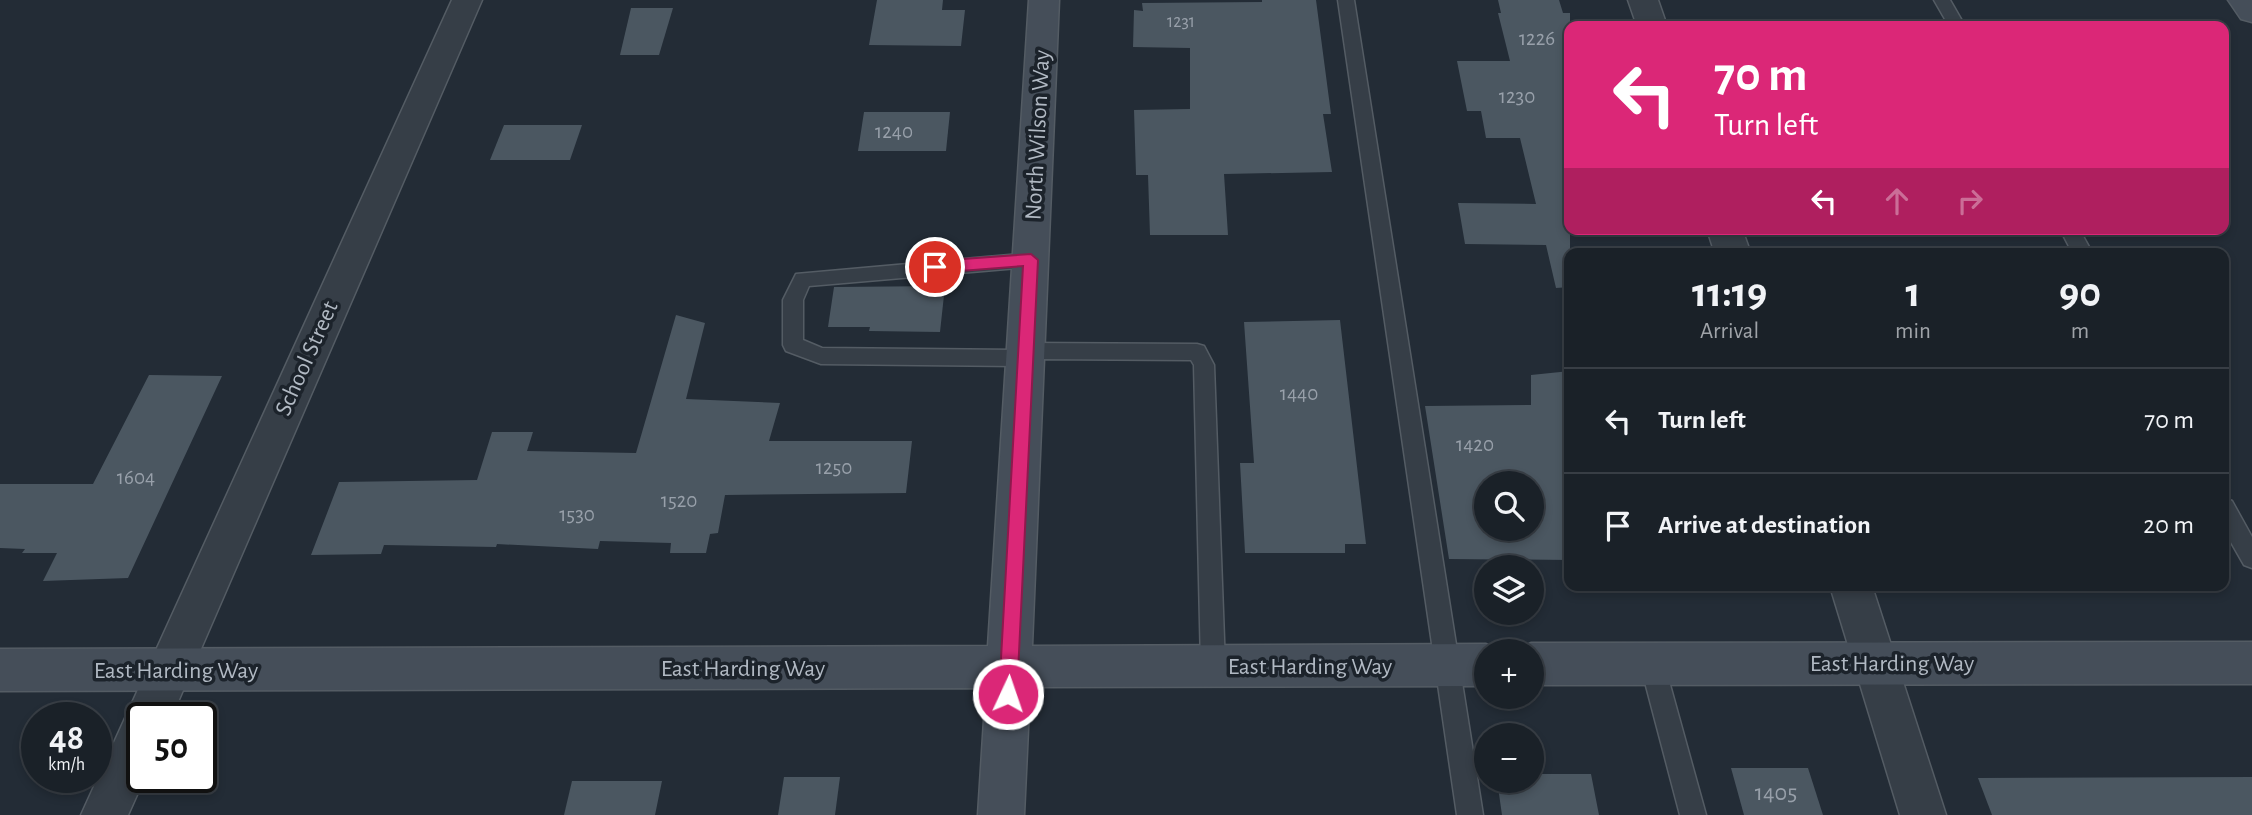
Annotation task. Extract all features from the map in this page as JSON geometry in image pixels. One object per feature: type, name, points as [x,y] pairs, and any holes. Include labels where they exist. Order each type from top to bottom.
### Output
[{"type":"street","name":"School Street","points":[[155,702],[467,0]]},
{"type":"street","name":"North Wilson Way","points":[[1002,815],[1044,0]]},
{"type":"street","points":[[1643,0],[1650,21]]},
{"type":"street","points":[[2243,0],[2252,12]]},
{"type":"street","points":[[1852,591],[1923,815]]},
{"type":"street","name":"East Harding Way","points":[[1544,664],[2252,663]]},
{"type":"street","name":"East Harding Way","points":[[0,670],[1467,665]]},
{"type":"street","points":[[104,815],[126,766]]},
{"type":"lane","points":[[1346,0],[1467,665],[1470,815]]},
{"type":"lane","points":[[1942,0],[1954,21]]},
{"type":"lane","points":[[1031,260],[803,279],[793,300],[793,345],[821,356],[921,358],[1197,352],[1204,365],[1213,666]]},
{"type":"lane","points":[[2229,517],[2252,558]]},
{"type":"lane","points":[[1652,663],[1693,815]]},
{"type":"building","points":[[877,0],[943,0],[942,10],[965,10],[961,46],[869,45]]},
{"type":"building","points":[[1316,0],[1331,114],[1323,114],[1332,172],[1224,174],[1228,235],[1150,235],[1148,175],[1136,175],[1134,110],[1190,109],[1190,48],[1133,47],[1134,10],[1143,11],[1142,3]]},
{"type":"building","points":[[1498,0],[1559,0],[1563,13],[1570,13],[1570,21],[1564,21],[1564,235],[1570,235],[1570,248],[1564,248],[1564,287],[1556,288],[1546,245],[1465,244],[1458,203],[1536,204],[1520,138],[1486,138],[1481,111],[1467,111],[1457,61],[1510,61],[1498,13],[1501,13]]},
{"type":"building","points":[[631,8],[673,8],[659,55],[620,55]]},
{"type":"building","points":[[864,112],[950,112],[946,151],[858,151]]},
{"type":"building","points":[[504,125],[582,125],[570,160],[490,160]]},
{"type":"building","points":[[945,286],[940,332],[869,331],[870,327],[828,327],[834,287]]},
{"type":"building","points":[[676,315],[705,323],[686,399],[780,403],[769,441],[912,441],[906,493],[725,495],[718,533],[710,534],[706,553],[670,553],[671,543],[600,541],[598,549],[497,544],[496,547],[384,545],[381,554],[311,555],[339,482],[477,480],[492,432],[533,432],[527,451],[636,453]]},
{"type":"building","points":[[1340,320],[1366,544],[1345,544],[1345,553],[1245,553],[1240,463],[1254,463],[1244,322]]},
{"type":"building","points":[[1564,372],[1564,560],[1544,560],[1544,555],[1474,555],[1474,559],[1449,559],[1425,406],[1531,405],[1531,375]]},
{"type":"building","points":[[149,375],[222,376],[128,578],[43,581],[57,553],[22,553],[25,549],[0,548],[0,484],[93,484]]},
{"type":"building","points":[[1731,768],[1808,768],[1823,815],[1744,815]]},
{"type":"building","points":[[1544,774],[1591,774],[1599,815],[1502,815],[1499,793],[1544,793]]},
{"type":"building","points":[[784,777],[840,777],[835,815],[778,815]]},
{"type":"building","points":[[2252,777],[2252,815],[1992,815],[1978,778]]},
{"type":"building","points":[[572,781],[662,781],[655,815],[564,815]]},
{"type":"route","points":[[935,267],[1031,260],[1008,694]]}]
